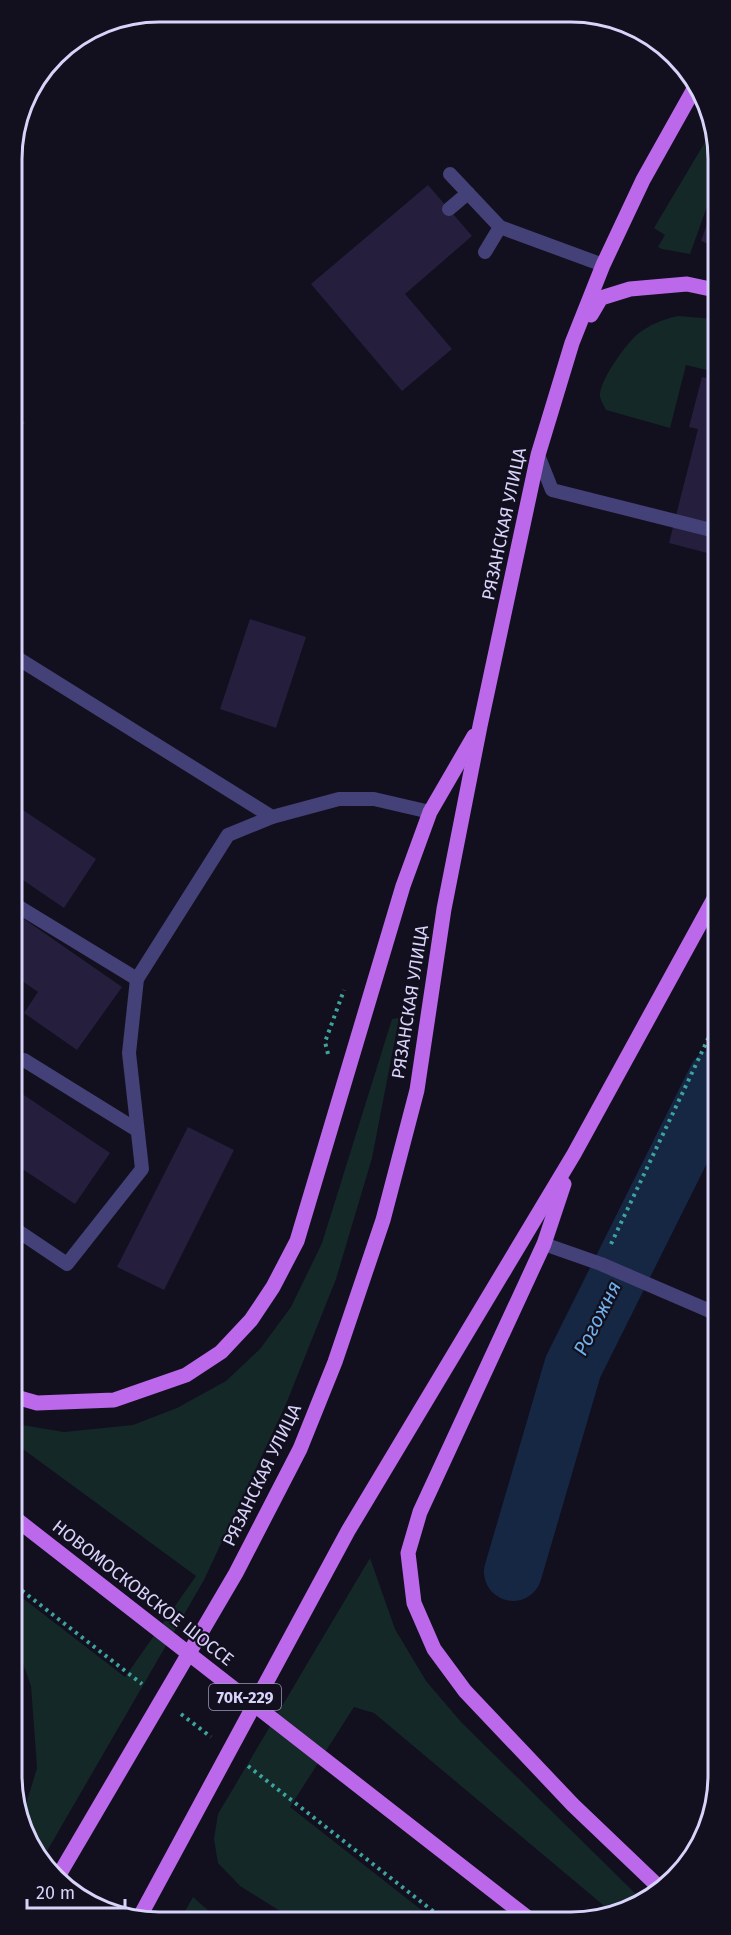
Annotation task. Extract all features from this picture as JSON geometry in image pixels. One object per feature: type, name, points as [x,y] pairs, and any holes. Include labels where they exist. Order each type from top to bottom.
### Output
[{"type":"main road","name":"РЯЗАНСКАЯ УЛИЦА","points":[[62,1870],[236,1572],[300,1449],[335,1362],[383,1220],[417,1090],[444,909],[480,726],[538,455],[572,344],[603,265],[643,180],[691,94]]},
{"type":"main road","points":[[572,344],[602,298],[630,289],[687,284],[708,289]]},
{"type":"main road","points":[[22,1399],[37,1403],[114,1400],[186,1375],[221,1352],[251,1320],[273,1287],[297,1241],[403,886],[430,812],[480,726]]},
{"type":"main road","points":[[143,1911],[348,1531],[574,1154],[708,910]]},
{"type":"main road","points":[[574,1154],[544,1244],[420,1512],[408,1553],[414,1603],[434,1649],[465,1691],[573,1805],[655,1883]]},
{"type":"main road","name":"НОВОМОСКОВСКОЕ ШОССЕ","points":[[22,1524],[520,1912]]},
{"type":"lane","points":[[450,174],[500,227],[603,265]]},
{"type":"lane","points":[[449,209],[468,193]]},
{"type":"lane","points":[[484,252],[500,227]]},
{"type":"lane","points":[[538,455],[552,490],[708,529]]},
{"type":"lane","points":[[23,661],[272,817]]},
{"type":"lane","points":[[22,1234],[67,1264],[141,1169],[129,1053],[137,979],[228,835],[272,817],[339,799],[374,799],[430,812]]},
{"type":"lane","points":[[23,909],[137,979]]},
{"type":"lane","points":[[24,1060],[137,1130]]},
{"type":"lane","points":[[544,1244],[601,1264],[708,1310]]},
{"type":"path","points":[[329,1060],[325,1042],[345,986]]},
{"type":"path","points":[[601,1264],[708,1039]]},
{"type":"green space","points":[[707,139],[708,204],[690,254],[658,247],[665,235],[654,228]]},
{"type":"green space","points":[[678,316],[708,318],[708,370],[686,365],[670,428],[606,410],[600,397],[601,390],[608,373],[621,353],[644,330]]},
{"type":"green space","points":[[399,1018],[372,1158],[336,1279],[286,1404],[204,1580],[46,1852],[33,1828],[26,1804],[37,1768],[31,1686],[22,1661],[22,1598],[125,1677],[196,1576],[22,1449],[22,1425],[64,1432],[133,1425],[177,1408],[226,1381],[260,1349],[291,1307],[322,1243],[392,1019]]},
{"type":"green space","points":[[370,1558],[395,1629],[426,1681],[462,1723],[637,1895],[607,1908],[374,1713],[354,1707],[290,1807],[424,1912],[282,1912],[240,1886],[218,1863],[214,1839],[218,1814]]},
{"type":"green space","points":[[193,1897],[210,1912],[185,1912]]},
{"type":"building","points":[[428,185],[472,236],[405,294],[452,349],[402,391],[311,284]]},
{"type":"building","points":[[708,221],[708,244],[701,241]]},
{"type":"building","points":[[702,377],[708,378],[708,553],[669,543],[698,429],[689,427]]},
{"type":"building","points":[[250,619],[306,637],[276,728],[220,709]]},
{"type":"building","points":[[23,810],[96,859],[64,908],[23,880]]},
{"type":"building","points":[[23,918],[122,987],[77,1050],[24,1013],[38,992],[22,981]]},
{"type":"building","points":[[22,1094],[110,1153],[75,1204],[22,1169]]},
{"type":"building","points":[[188,1127],[234,1150],[164,1290],[117,1267]]},
{"type":"waterway","name":"Рогожня","points":[[513,1572],[573,1367],[708,1096]]}]
